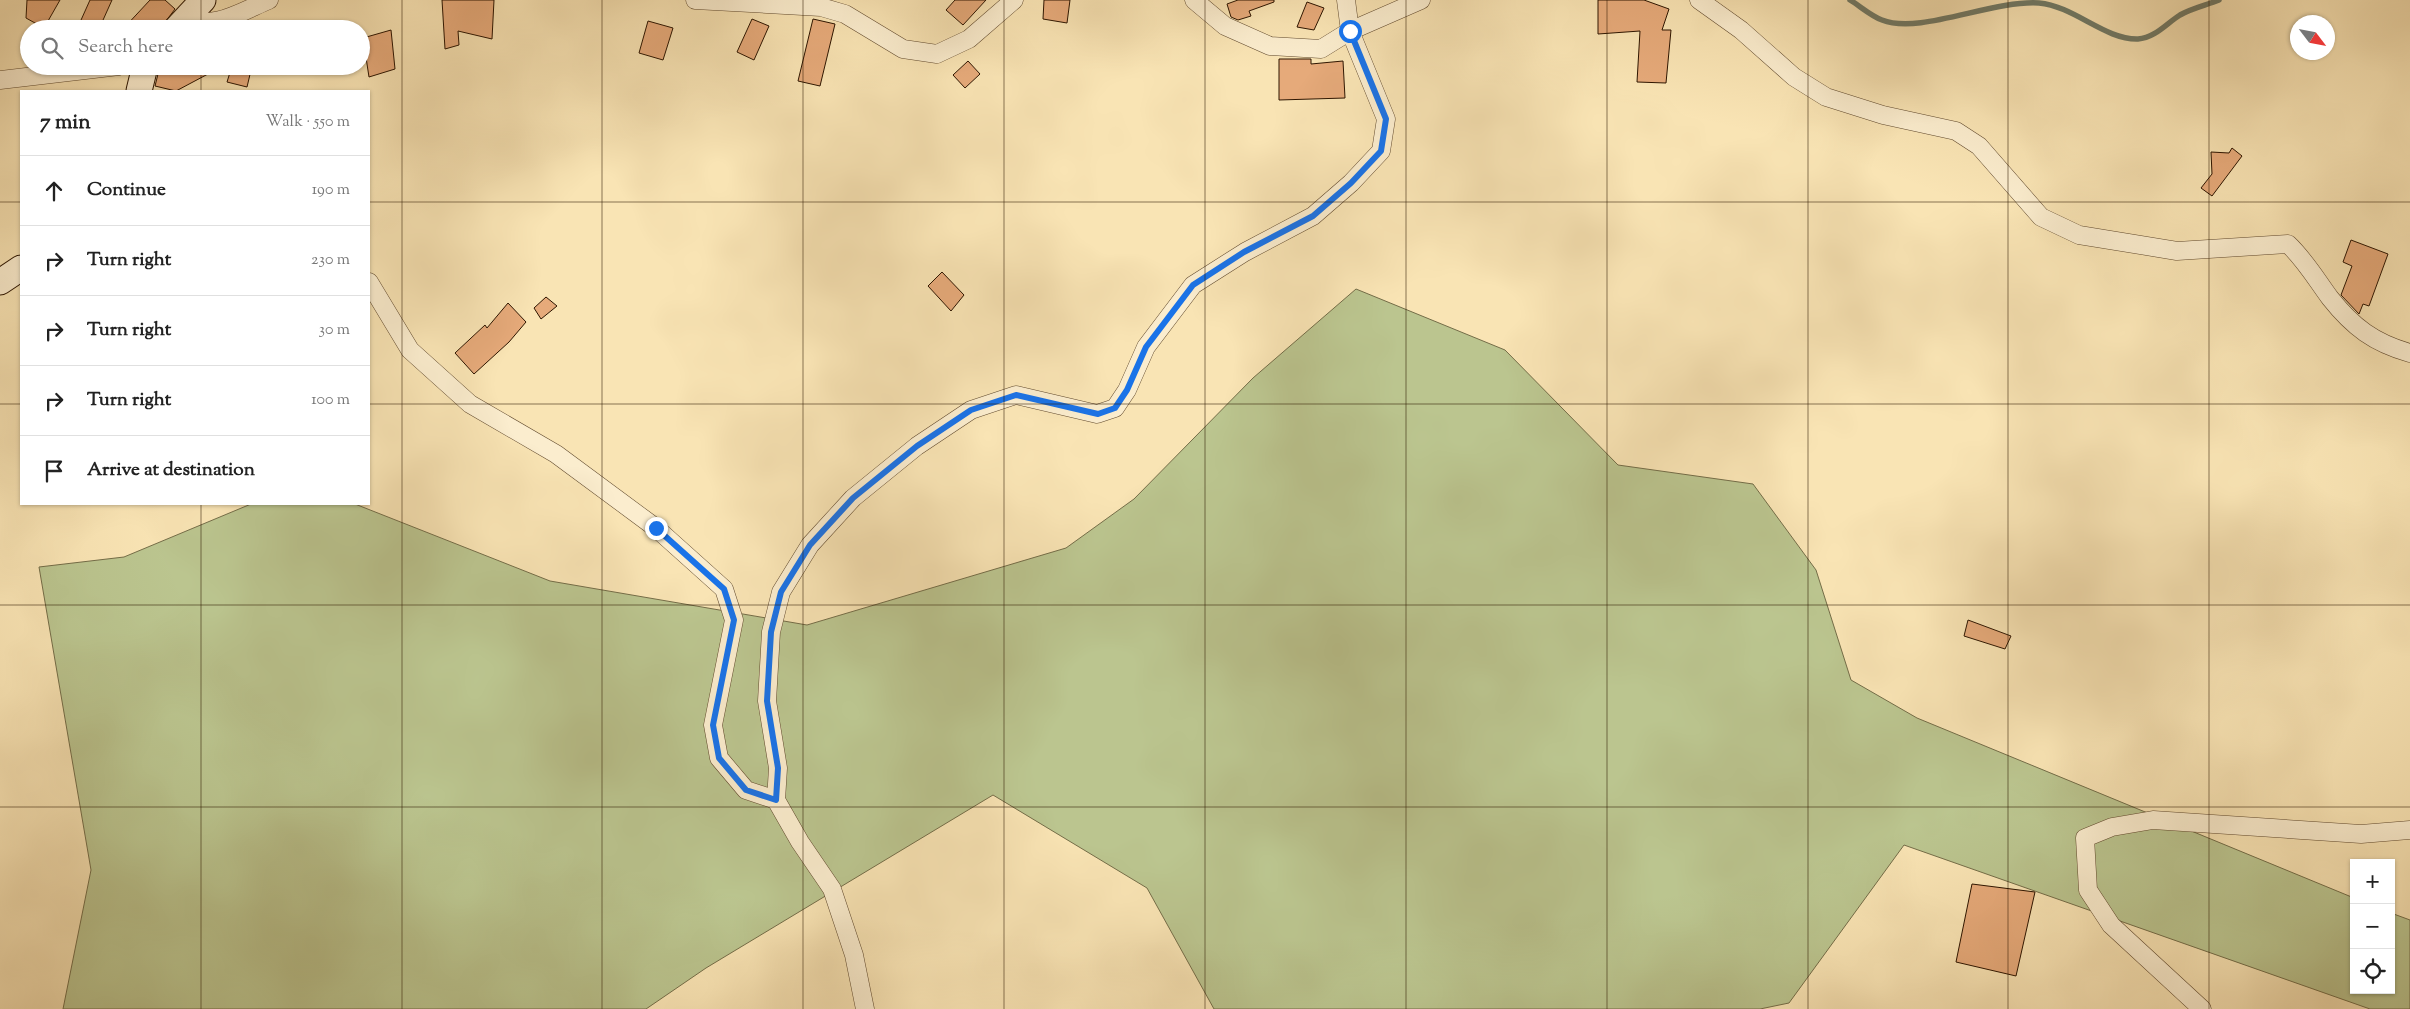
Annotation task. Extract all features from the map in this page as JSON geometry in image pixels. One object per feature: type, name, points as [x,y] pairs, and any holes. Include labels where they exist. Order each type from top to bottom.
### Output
[{"type":"main road","points":[[139,90],[143,75]]},
{"type":"main road","points":[[0,282],[20,269]]},
{"type":"street","points":[[218,20],[269,0]]},
{"type":"street","points":[[695,0],[821,7],[845,14],[903,49],[937,54],[970,39],[1014,0]]},
{"type":"street","points":[[1194,0],[1225,26],[1270,46],[1321,49],[1350,31],[1421,0]]},
{"type":"street","points":[[864,1009],[854,955],[832,889],[800,842],[776,800],[778,768],[767,701],[771,632],[781,592],[810,545],[853,498],[917,446],[971,410],[1016,395],[1098,414],[1115,408],[1127,390],[1146,347],[1193,285],[1244,252],[1313,216],[1351,183],[1381,151],[1386,119],[1350,31],[1346,0]]},
{"type":"street","points":[[1699,0],[1741,30],[1794,77],[1826,97],[1883,115],[1956,131],[1979,146],[2041,217],[2079,235],[2177,251],[2288,244],[2302,257],[2330,298],[2353,324],[2385,346],[2410,353]]},
{"type":"street","points":[[0,80],[42,75]]},
{"type":"street","points":[[370,284],[410,350],[470,404],[556,454],[656,528],[724,589],[734,620],[713,725],[719,758],[746,790],[776,800]]},
{"type":"street","points":[[2202,1009],[2111,925],[2088,890],[2085,838],[2112,827],[2153,820],[2361,834],[2410,830]]},
{"type":"green space","points":[[1356,289],[1505,350],[1618,465],[1753,484],[1816,570],[1851,680],[1917,718],[2350,896],[2350,994],[2395,994],[2395,914],[2410,920],[2410,1009],[2370,1009],[1904,845],[1789,1003],[1760,1009],[1214,1009],[1147,888],[993,795],[706,968],[646,1009],[63,1009],[91,870],[39,567],[124,557],[249,505],[358,505],[550,581],[807,625],[1066,548],[1134,499],[1253,378]]},
{"type":"building","points":[[27,0],[60,0],[49,20],[30,20],[26,18]]},
{"type":"building","points":[[90,0],[112,0],[103,20],[81,20]]},
{"type":"building","points":[[150,0],[165,0],[175,9],[167,20],[131,20]]},
{"type":"building","points":[[442,0],[494,0],[492,39],[458,31],[459,45],[445,49]]},
{"type":"building","points":[[955,0],[986,0],[963,25],[946,10]]},
{"type":"building","points":[[1044,0],[1070,0],[1067,23],[1043,19]]},
{"type":"building","points":[[1238,0],[1274,0],[1274,2],[1249,11],[1251,16],[1238,20],[1231,17],[1227,4]]},
{"type":"building","points":[[1598,0],[1644,0],[1669,9],[1662,30],[1671,30],[1666,83],[1637,82],[1640,31],[1598,34]]},
{"type":"building","points":[[1307,2],[1324,8],[1314,30],[1297,27]]},
{"type":"building","points":[[752,19],[769,26],[754,60],[737,52]]},
{"type":"building","points":[[813,19],[835,24],[820,86],[798,81]]},
{"type":"building","points":[[648,21],[673,28],[663,60],[639,53]]},
{"type":"building","points":[[391,30],[395,69],[369,77],[370,36]]},
{"type":"building","points":[[1279,59],[1311,59],[1311,64],[1343,61],[1345,98],[1279,100]]},
{"type":"building","points":[[968,61],[980,74],[965,88],[953,75]]},
{"type":"building","points":[[158,75],[206,75],[178,90],[155,86]]},
{"type":"building","points":[[229,75],[250,75],[247,87],[227,82]]},
{"type":"building","points":[[2232,148],[2242,156],[2212,196],[2201,188],[2212,174],[2211,152],[2229,153]]},
{"type":"building","points":[[2351,240],[2388,254],[2369,306],[2363,304],[2359,314],[2341,295],[2352,266],[2343,262]]},
{"type":"building","points":[[942,272],[964,295],[951,311],[928,286]]},
{"type":"building","points":[[546,297],[557,306],[541,319],[534,308]]},
{"type":"building","points":[[508,303],[526,322],[509,342],[474,374],[455,353],[485,325],[487,328]]},
{"type":"building","points":[[1968,620],[2011,636],[2005,649],[1964,636]]},
{"type":"building","points":[[1972,884],[2035,892],[2016,976],[1956,962]]},
{"type":"waterway","points":[[1850,0],[1882,20],[1898,23],[1936,20],[2020,3],[2039,3],[2065,10],[2114,34],[2138,39],[2150,36],[2175,18],[2194,8],[2219,0]]},
{"type":"route","points":[[656,528],[724,589],[734,620],[713,725],[719,758],[746,790],[776,800],[778,768],[767,701],[771,632],[781,592],[810,545],[853,498],[917,446],[971,410],[1016,395],[1098,414],[1115,408],[1127,390],[1146,347],[1193,285],[1244,252],[1313,216],[1351,183],[1381,151],[1386,119],[1350,31]]}]
